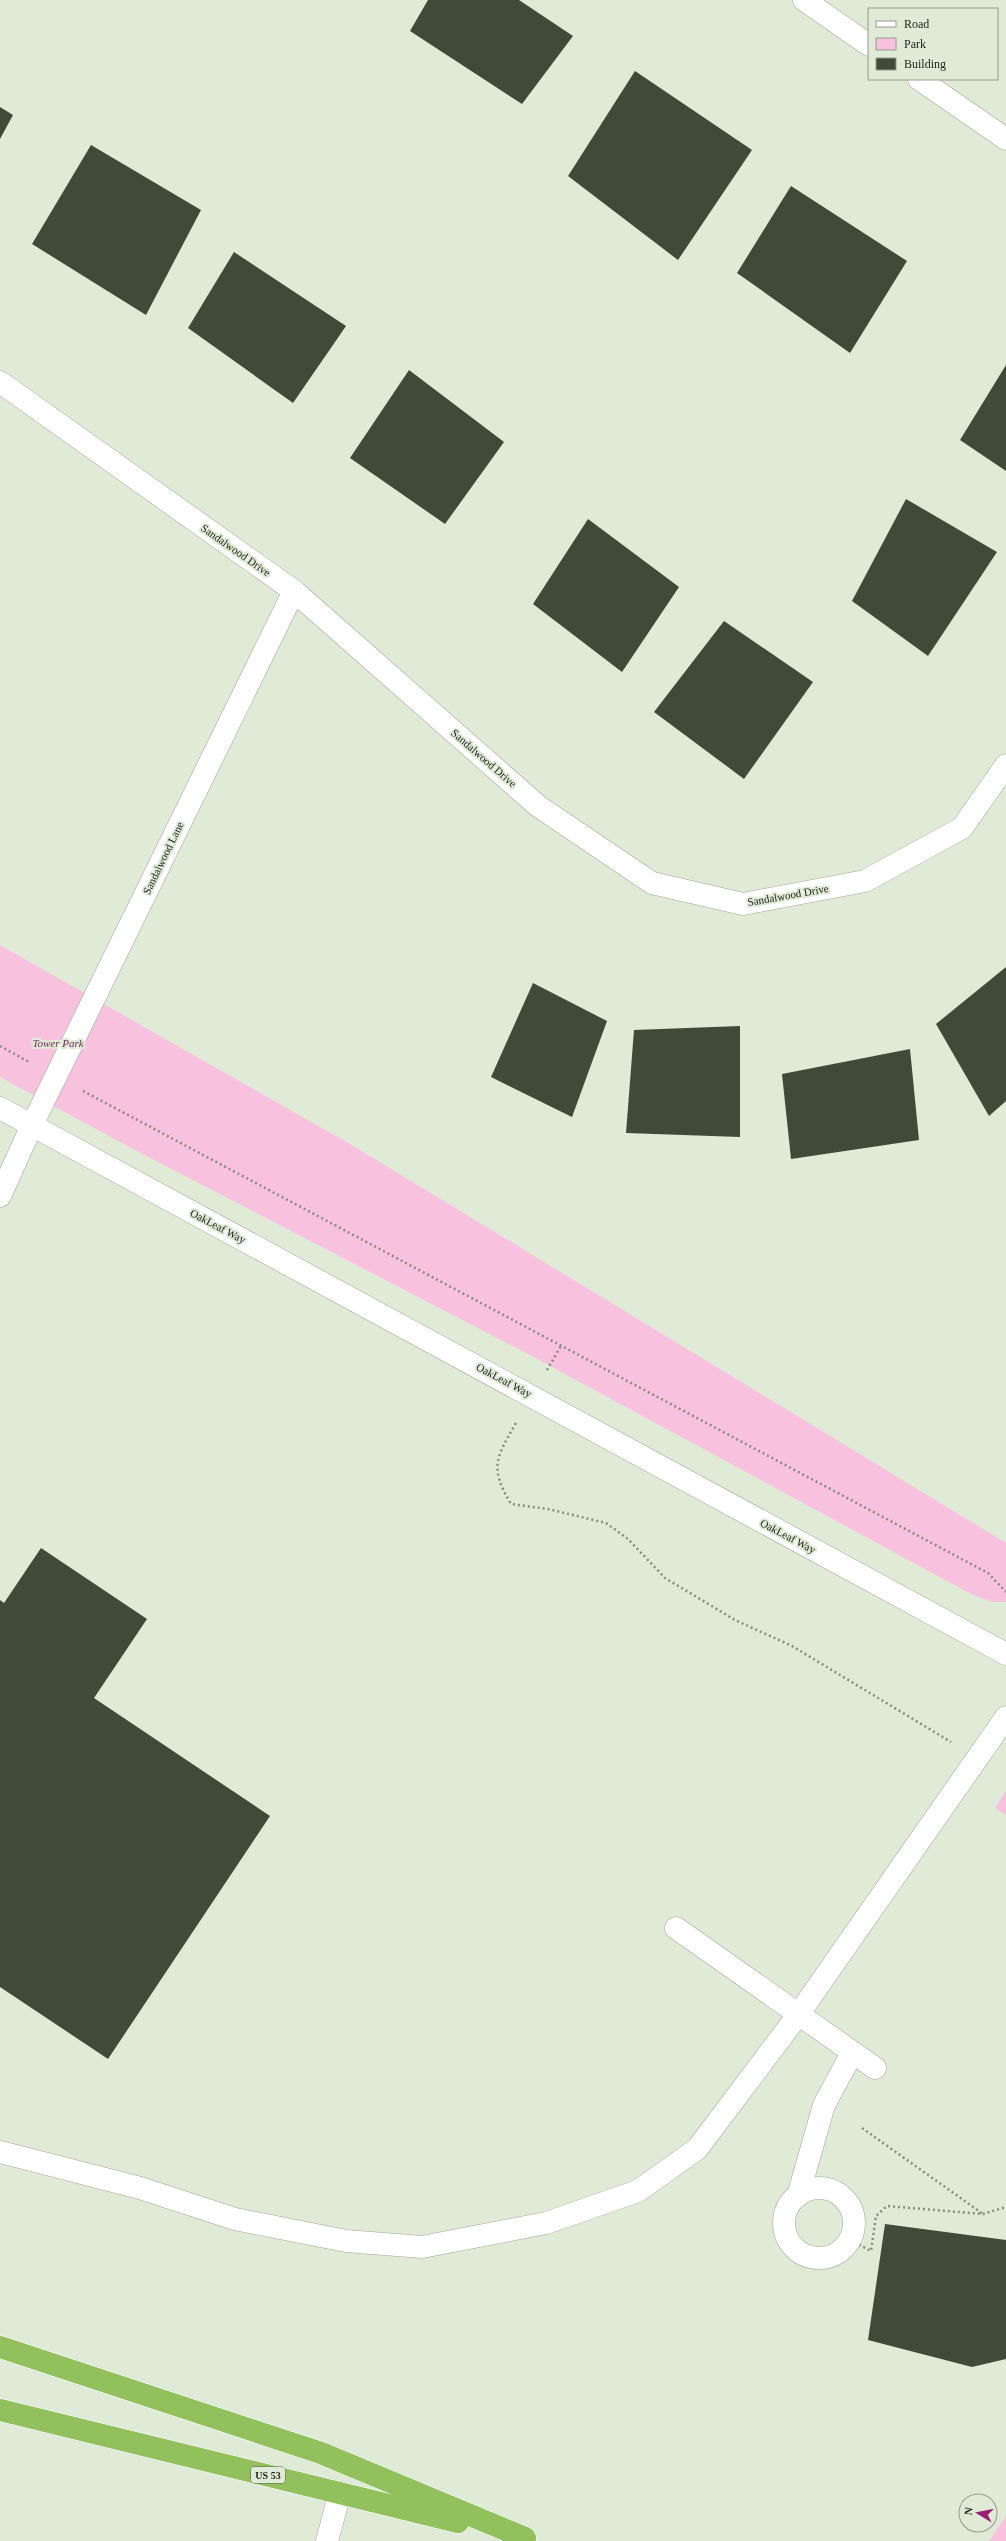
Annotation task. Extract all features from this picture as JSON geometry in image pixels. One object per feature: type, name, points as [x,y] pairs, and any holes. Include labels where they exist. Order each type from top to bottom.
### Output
[{"type":"highway","points":[[0,2346],[321,2453],[531,2539]]},
{"type":"highway","name":"US 53","points":[[0,2410],[531,2539]]},
{"type":"street","points":[[804,0],[868,44]]},
{"type":"street","points":[[920,80],[1006,139]]},
{"type":"street","name":"Sandalwood Drive","points":[[0,382],[294,591],[538,806],[652,883],[743,904],[866,881],[962,828],[1006,765]]},
{"type":"street","name":"Sandalwood Lane","points":[[0,1196],[32,1125],[294,591]]},
{"type":"street","name":"OakLeaf Way","points":[[0,1108],[1006,1654]]},
{"type":"street","points":[[0,2152],[140,2188],[235,2219],[346,2241],[422,2247],[546,2224],[638,2191],[697,2149],[798,2015],[979,1758],[1006,1716]]},
{"type":"street","points":[[676,1928],[875,2068]]},
{"type":"street","points":[[798,2196],[824,2105],[852,2053]]},
{"type":"street","points":[[820,2188],[831,2190],[841,2195],[853,2214],[854,2225],[850,2240],[838,2253],[827,2257],[815,2258],[804,2255],[794,2248],[784,2227],[785,2215],[790,2204],[798,2196],[808,2190],[820,2188]]},
{"type":"street","points":[[327,2541],[340,2493]]},
{"type":"path","points":[[0,1046],[988,1573],[1006,1592]]},
{"type":"path","points":[[513,1428],[502,1448],[496,1466],[501,1486],[511,1504],[548,1508],[606,1523],[628,1539],[664,1578],[735,1620],[792,1646],[979,1758]]},
{"type":"path","points":[[862,2128],[983,2214]]},
{"type":"path","points":[[850,2240],[870,2251],[876,2216],[887,2206],[983,2214],[1006,2207]]},
{"type":"green space","name":"Tower Park","points":[[0,945],[350,1144],[1006,1543],[1006,1602],[992,1602],[971,1594],[528,1354],[131,1148],[0,1077]]},
{"type":"green space","points":[[1006,1790],[1006,1815],[995,1808]]},
{"type":"green space","points":[[1006,2516],[1006,2541],[989,2541],[994,2533],[998,2533],[998,2528]]},
{"type":"building","points":[[428,0],[519,0],[573,36],[522,104],[410,31]]},
{"type":"building","points":[[635,71],[752,150],[678,260],[568,176]]},
{"type":"building","points":[[0,107],[13,115],[0,139]]},
{"type":"building","points":[[91,145],[201,210],[146,315],[32,244]]},
{"type":"building","points":[[791,186],[907,261],[850,353],[737,273]]},
{"type":"building","points":[[234,252],[346,326],[293,403],[188,328]]},
{"type":"building","points":[[1006,365],[1006,471],[960,440]]},
{"type":"building","points":[[409,370],[504,442],[445,524],[350,458]]},
{"type":"building","points":[[906,499],[997,552],[928,656],[852,601]]},
{"type":"building","points":[[588,519],[679,587],[622,672],[533,604]]},
{"type":"building","points":[[724,621],[813,682],[744,779],[654,712]]},
{"type":"building","points":[[1006,967],[1006,1101],[989,1116],[936,1024]]},
{"type":"building","points":[[533,983],[607,1021],[572,1117],[491,1077]]},
{"type":"building","points":[[740,1026],[740,1137],[626,1133],[634,1030]]},
{"type":"building","points":[[910,1049],[919,1140],[791,1159],[782,1074]]},
{"type":"building","points":[[41,1548],[147,1619],[94,1698],[270,1816],[108,2059],[0,1987],[0,1600],[4,1603]]},
{"type":"building","points":[[885,2224],[1006,2240],[1006,2359],[972,2367],[868,2340]]}]
